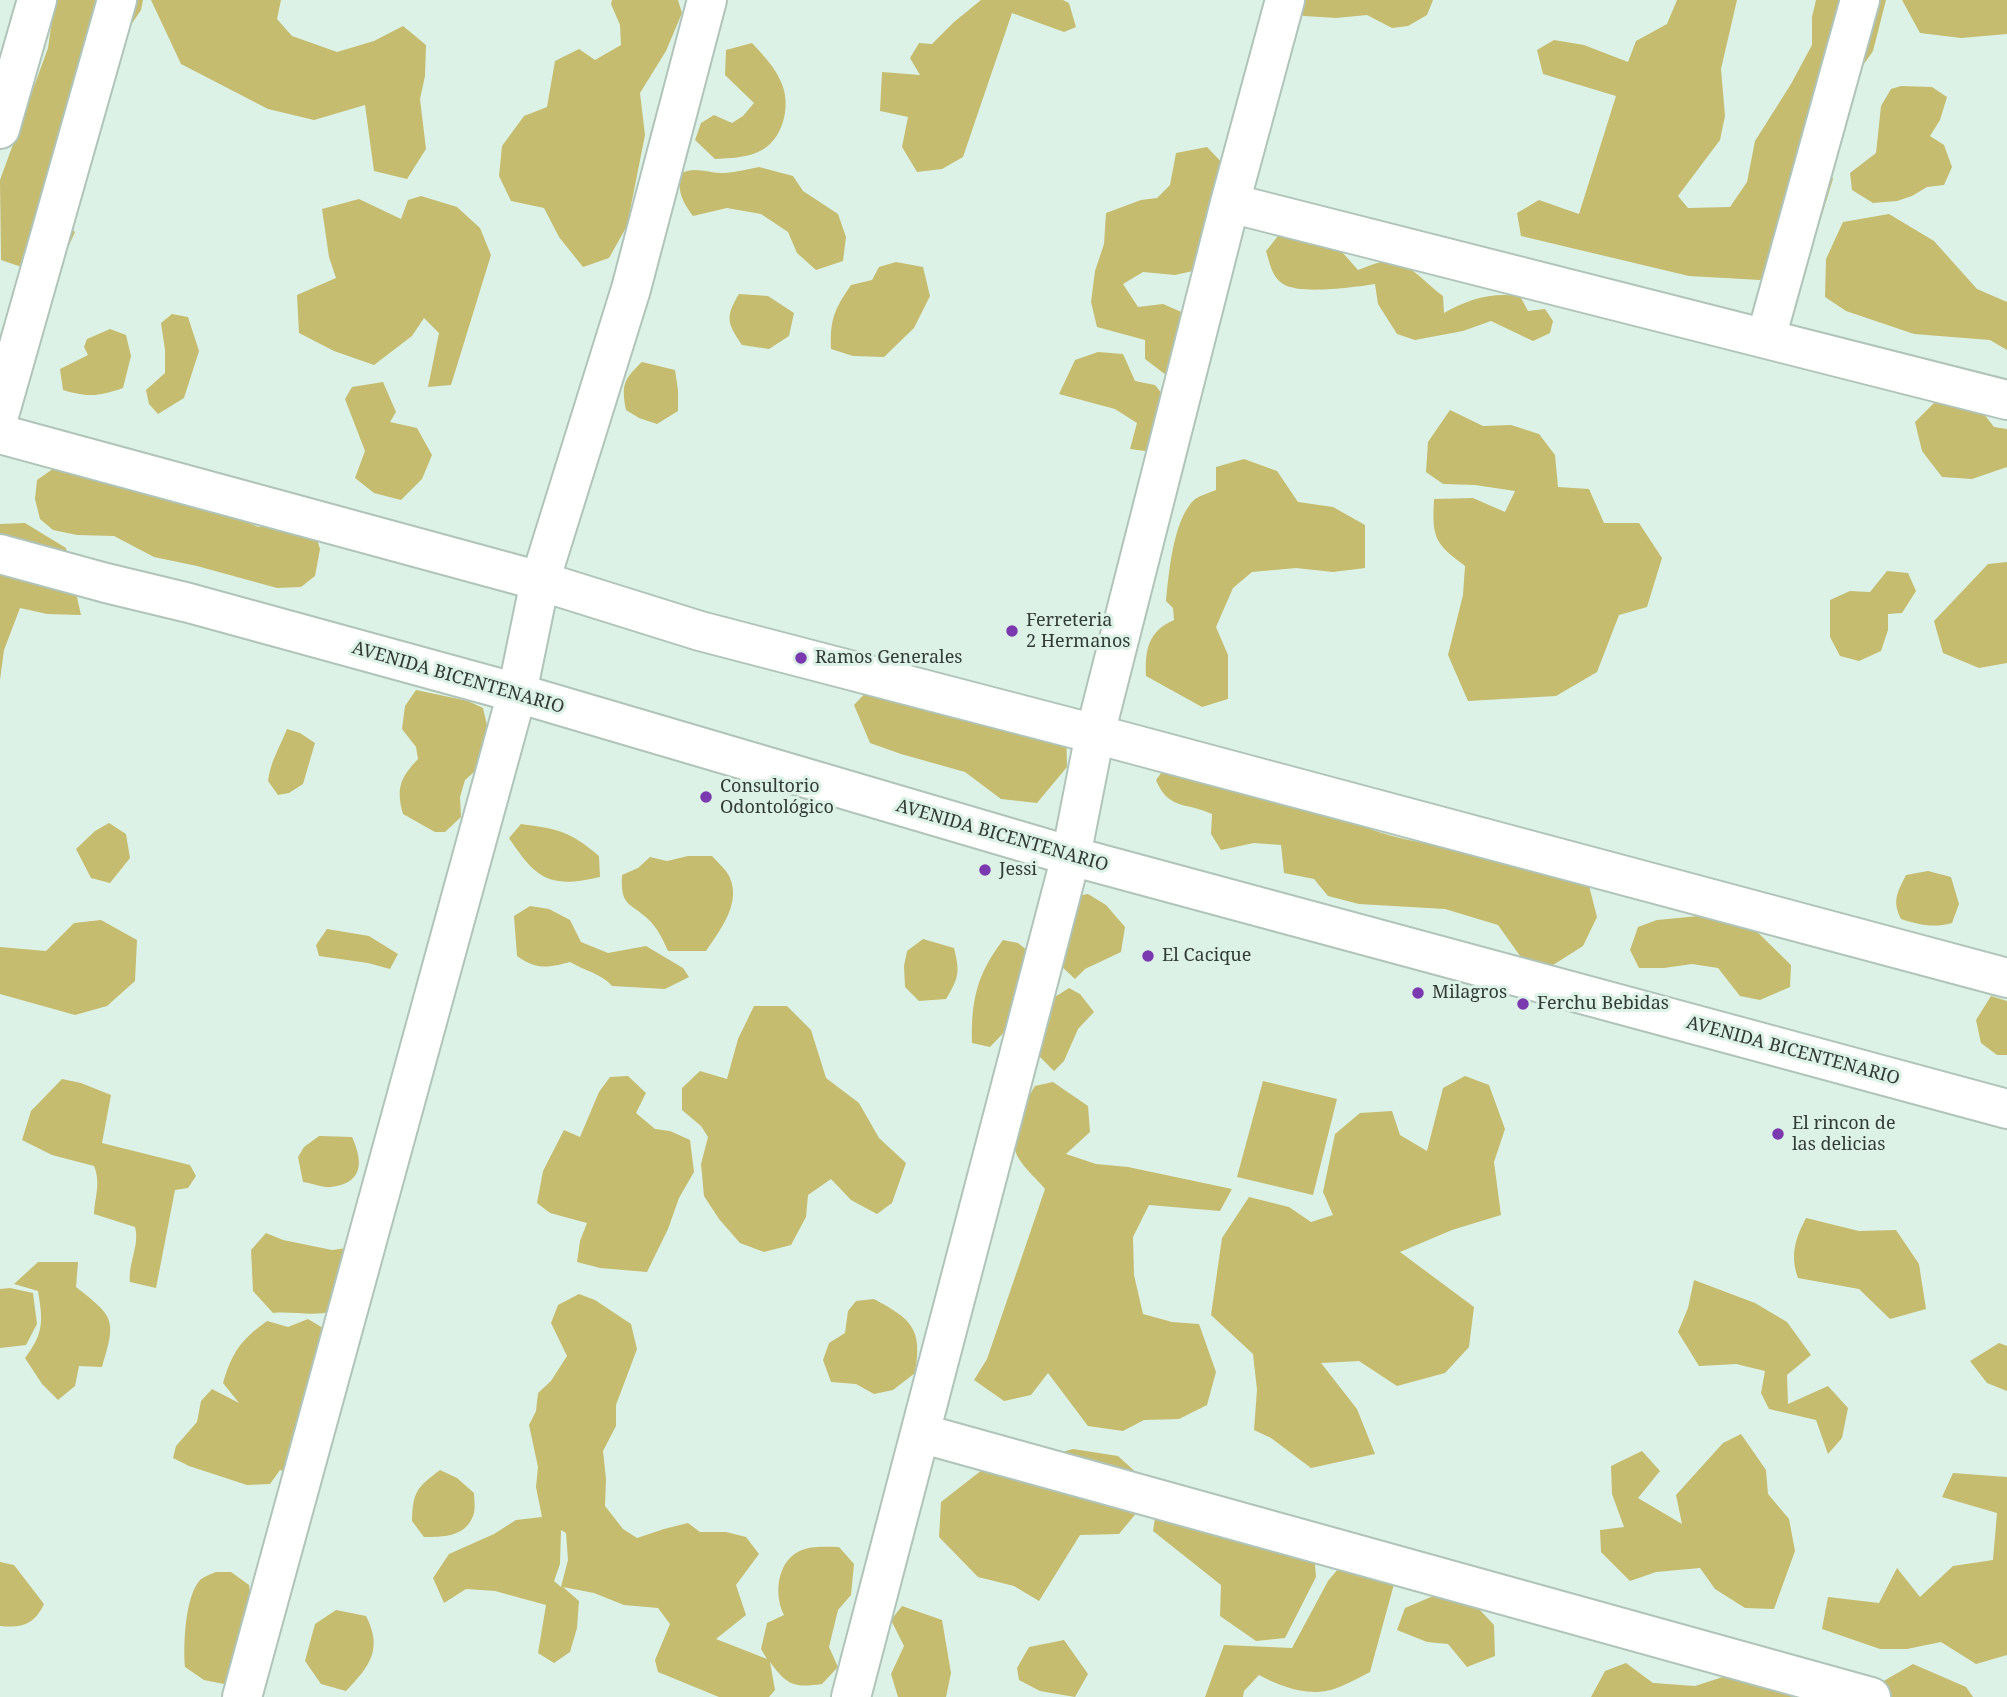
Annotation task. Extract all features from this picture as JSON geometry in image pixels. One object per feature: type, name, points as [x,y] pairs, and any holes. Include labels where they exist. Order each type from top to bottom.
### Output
[{"type":"street","points":[[0,129],[37,0]]},
{"type":"street","points":[[0,412],[117,0]]},
{"type":"street","points":[[242,1697],[517,694],[540,581],[631,289],[707,0]]},
{"type":"street","points":[[851,1697],[1071,856],[1094,734],[1230,203],[1285,0]]},
{"type":"street","points":[[1766,338],[1860,0]]},
{"type":"street","points":[[1230,203],[2007,400]]},
{"type":"street","points":[[0,434],[540,581],[700,631],[2007,978]]},
{"type":"street","name":"AVENIDA BICENTENARIO","points":[[0,554],[189,603],[517,694],[1071,856],[2007,1108]]},
{"type":"street","points":[[920,1433],[1871,1697]]},
{"type":"shaded area","points":[[55,0],[143,0],[141,10],[90,86],[55,214],[75,232],[54,278],[1,260],[0,180],[48,48]]},
{"type":"shaded area","points":[[151,0],[281,0],[277,19],[292,36],[337,52],[374,41],[403,26],[426,45],[425,76],[420,99],[426,149],[407,179],[374,171],[365,105],[314,120],[268,109],[181,64]]},
{"type":"shaded area","points":[[612,0],[678,0],[682,13],[666,51],[640,93],[645,135],[627,226],[609,258],[583,267],[559,237],[544,208],[511,201],[499,176],[502,146],[524,116],[547,107],[555,61],[579,49],[595,60],[621,45],[620,25],[611,4]]},
{"type":"shaded area","points":[[981,0],[1063,0],[1069,3],[1076,27],[1064,32],[1012,13],[963,157],[942,169],[917,172],[902,147],[908,117],[880,111],[882,72],[920,75],[910,58],[919,43],[932,44]]},
{"type":"shaded area","points":[[1286,0],[1433,0],[1427,15],[1408,26],[1392,28],[1367,15],[1336,18],[1304,16],[1288,9]]},
{"type":"shaded area","points":[[1677,0],[1737,0],[1721,69],[1725,116],[1720,140],[1678,196],[1688,208],[1730,207],[1747,182],[1755,141],[1812,45],[1812,17],[1816,0],[1886,0],[1873,51],[1810,141],[1833,179],[1812,247],[1760,280],[1689,276],[1521,236],[1517,213],[1539,200],[1579,214],[1616,96],[1543,74],[1537,50],[1554,40],[1584,45],[1628,62],[1636,41],[1667,24]]},
{"type":"shaded area","points":[[1902,0],[2007,0],[2007,34],[1961,38],[1920,33]]},
{"type":"shaded area","points":[[752,43],[772,66],[781,82],[786,101],[783,122],[774,140],[758,152],[742,157],[715,159],[695,140],[701,123],[714,115],[732,123],[743,116],[754,103],[725,75],[726,50]]},
{"type":"shaded area","points":[[1901,86],[1932,87],[1947,97],[1940,120],[1930,136],[1944,145],[1952,167],[1944,185],[1927,187],[1897,201],[1873,203],[1852,190],[1850,173],[1876,153],[1881,106],[1891,89]]},
{"type":"shaded area","points":[[1207,147],[1227,168],[1206,268],[1175,275],[1143,272],[1123,284],[1138,307],[1163,304],[1193,317],[1193,368],[1166,375],[1145,359],[1145,340],[1097,327],[1091,302],[1095,271],[1104,244],[1106,213],[1141,200],[1157,198],[1170,185],[1176,153]]},
{"type":"shaded area","points":[[759,167],[793,176],[803,191],[838,214],[846,237],[843,261],[816,270],[797,253],[788,232],[761,214],[727,208],[693,216],[683,201],[680,191],[681,173],[697,170],[725,173]]},
{"type":"shaded area","points":[[421,196],[457,207],[480,228],[491,255],[451,385],[428,387],[439,333],[424,318],[412,336],[374,365],[334,351],[299,333],[297,295],[336,278],[329,257],[322,209],[359,199],[401,219],[408,200]]},
{"type":"shaded area","points":[[1889,214],[1934,241],[1977,289],[2007,302],[2007,350],[1990,340],[1914,334],[1846,311],[1825,297],[1826,259],[1843,222]]},
{"type":"shaded area","points":[[1306,233],[1335,244],[1358,270],[1386,261],[1394,261],[1409,268],[1443,296],[1444,313],[1480,298],[1520,296],[1528,311],[1545,309],[1553,321],[1550,333],[1533,341],[1491,321],[1463,331],[1415,340],[1397,334],[1378,304],[1375,284],[1315,290],[1291,287],[1276,278],[1266,251],[1278,236]]},
{"type":"shaded area","points":[[896,262],[923,267],[930,296],[914,328],[884,357],[853,356],[831,349],[834,315],[851,285],[872,280],[879,267]]},
{"type":"shaded area","points":[[739,294],[768,296],[794,313],[789,336],[769,349],[742,345],[730,320],[731,309]]},
{"type":"shaded area","points":[[172,314],[188,317],[199,351],[184,398],[158,414],[149,404],[146,390],[165,373],[161,323]]},
{"type":"shaded area","points":[[110,329],[126,335],[131,356],[123,388],[93,395],[63,390],[60,369],[88,355],[84,347],[87,339]]},
{"type":"shaded area","points":[[1098,352],[1123,354],[1135,381],[1155,385],[1168,401],[1153,452],[1130,449],[1137,423],[1115,409],[1059,394],[1075,360]]},
{"type":"shaded area","points":[[642,362],[675,370],[678,411],[657,424],[626,410],[625,383]]},
{"type":"shaded area","points":[[383,382],[396,412],[390,422],[417,428],[432,455],[422,479],[401,500],[374,493],[355,478],[365,451],[345,399],[352,387]]},
{"type":"shaded area","points":[[1950,395],[1980,409],[1994,427],[2007,429],[2007,467],[1972,479],[1942,477],[1922,451],[1915,422],[1934,403]]},
{"type":"shaded area","points":[[1450,410],[1483,426],[1511,425],[1539,434],[1555,455],[1558,487],[1589,489],[1604,523],[1639,523],[1662,558],[1647,607],[1619,615],[1597,672],[1556,696],[1468,701],[1448,655],[1463,595],[1465,566],[1441,545],[1437,538],[1434,499],[1473,498],[1505,512],[1515,491],[1475,485],[1443,484],[1426,472],[1428,442]]},
{"type":"shaded area","points":[[1244,459],[1277,471],[1298,502],[1333,507],[1365,525],[1365,568],[1333,572],[1296,568],[1252,572],[1233,588],[1216,627],[1228,655],[1228,699],[1202,707],[1146,676],[1146,658],[1153,636],[1165,624],[1174,620],[1173,608],[1166,601],[1173,547],[1182,519],[1195,499],[1216,490],[1216,467]]},
{"type":"shaded area","points":[[57,466],[180,492],[195,508],[210,505],[258,527],[280,522],[312,523],[320,549],[315,576],[301,587],[277,588],[154,557],[114,536],[77,535],[53,530],[40,519],[35,499],[37,480]]},
{"type":"shaded area","points":[[25,523],[66,548],[81,615],[47,614],[20,608],[4,650],[0,680],[0,524]]},
{"type":"shaded area","points":[[2007,562],[2007,663],[1979,668],[1943,653],[1934,621],[1988,564]]},
{"type":"shaded area","points":[[1887,571],[1908,573],[1916,591],[1902,613],[1888,614],[1888,630],[1881,651],[1859,661],[1840,656],[1830,637],[1830,600],[1850,591],[1870,592]]},
{"type":"shaded area","points":[[875,683],[1066,724],[1067,767],[1037,803],[1001,799],[965,772],[870,743],[854,705]]},
{"type":"shaded area","points":[[416,690],[468,701],[483,708],[488,730],[481,766],[465,780],[460,797],[461,817],[445,832],[435,832],[403,814],[401,805],[400,790],[403,778],[418,759],[416,747],[402,729],[405,706]]},
{"type":"shaded area","points":[[287,729],[300,733],[315,743],[303,784],[289,793],[278,795],[268,781],[273,761]]},
{"type":"shaded area","points":[[1164,769],[1341,815],[1390,835],[1587,878],[1597,917],[1583,946],[1553,965],[1523,960],[1498,925],[1445,909],[1359,904],[1328,896],[1314,879],[1284,873],[1281,845],[1254,843],[1221,850],[1211,834],[1212,814],[1172,801],[1161,790],[1156,780]]},
{"type":"shaded area","points":[[109,823],[126,834],[130,858],[110,883],[91,878],[76,849],[95,831]]},
{"type":"shaded area","points":[[521,824],[554,830],[580,841],[599,856],[600,877],[568,882],[556,881],[536,872],[509,838]]},
{"type":"shaded area","points":[[688,856],[712,856],[724,869],[733,888],[731,907],[723,926],[706,951],[668,951],[654,925],[625,900],[622,875],[638,868],[650,857],[667,861]]},
{"type":"shaded area","points":[[1928,871],[1951,877],[1959,904],[1952,923],[1926,925],[1901,919],[1897,897],[1906,875]]},
{"type":"shaded area","points":[[1088,894],[1106,905],[1125,927],[1121,952],[1085,969],[1075,979],[1059,964],[1071,897]]},
{"type":"shaded area","points":[[530,906],[549,909],[570,920],[581,942],[608,953],[646,946],[683,968],[689,977],[665,989],[612,986],[598,975],[570,962],[548,966],[530,964],[517,956],[514,916]]},
{"type":"shaded area","points":[[1699,916],[1743,918],[1791,965],[1790,987],[1760,1000],[1740,996],[1718,968],[1692,964],[1639,968],[1630,950],[1638,927],[1657,920]]},
{"type":"shaded area","points":[[101,920],[137,940],[135,981],[107,1006],[75,1015],[0,994],[0,947],[46,951],[74,923]]},
{"type":"shaded area","points":[[327,929],[369,936],[398,954],[390,969],[319,956],[316,945]]},
{"type":"shaded area","points":[[923,939],[954,948],[957,975],[946,999],[919,1001],[905,987],[904,966],[907,951]]},
{"type":"shaded area","points":[[1003,940],[1018,943],[1028,951],[1014,1022],[990,1047],[972,1043],[973,1014],[977,988],[987,964]]},
{"type":"shaded area","points":[[1069,988],[1080,994],[1094,1012],[1078,1029],[1064,1061],[1054,1071],[1029,1046],[1036,1009]]},
{"type":"shaded area","points":[[1991,996],[2007,1001],[2007,1055],[1997,1055],[1981,1043],[1976,1020]]},
{"type":"shaded area","points":[[754,1006],[787,1006],[811,1030],[826,1078],[859,1103],[879,1138],[906,1163],[892,1203],[877,1214],[851,1200],[831,1179],[808,1195],[806,1217],[791,1245],[764,1252],[740,1243],[704,1196],[701,1164],[708,1137],[701,1126],[682,1110],[682,1088],[700,1071],[727,1079],[738,1039]]},
{"type":"shaded area","points":[[628,1076],[646,1093],[636,1113],[655,1129],[670,1131],[690,1140],[694,1172],[679,1198],[668,1229],[647,1272],[600,1268],[577,1262],[580,1241],[587,1223],[550,1213],[537,1203],[543,1171],[564,1130],[580,1137],[599,1092],[610,1077]]},
{"type":"shaded area","points":[[1465,1076],[1489,1085],[1505,1129],[1494,1162],[1501,1215],[1452,1230],[1400,1252],[1474,1307],[1469,1347],[1445,1373],[1397,1386],[1359,1361],[1321,1363],[1357,1409],[1375,1454],[1311,1468],[1271,1438],[1254,1430],[1257,1390],[1253,1354],[1211,1315],[1222,1238],[1249,1197],[1289,1207],[1311,1222],[1333,1215],[1323,1192],[1335,1134],[1360,1113],[1392,1111],[1400,1135],[1427,1151],[1443,1088]]},
{"type":"shaded area","points":[[62,1079],[111,1095],[102,1143],[190,1165],[196,1176],[188,1188],[175,1190],[156,1288],[130,1282],[136,1241],[135,1227],[94,1214],[97,1184],[94,1166],[52,1155],[22,1140],[31,1111]]},
{"type":"shaded area","points":[[1263,1081],[1337,1099],[1313,1195],[1237,1177]]},
{"type":"shaded area","points":[[1053,1082],[1088,1106],[1090,1132],[1066,1154],[1096,1164],[1128,1167],[1232,1189],[1220,1211],[1149,1205],[1133,1237],[1134,1275],[1143,1314],[1172,1322],[1199,1324],[1216,1372],[1207,1405],[1179,1419],[1144,1420],[1123,1431],[1088,1426],[1048,1373],[1031,1395],[1004,1401],[974,1380],[987,1359],[1045,1189],[1019,1159],[1014,1142],[1015,1132],[1035,1086]]},
{"type":"shaded area","points":[[319,1136],[352,1137],[359,1162],[358,1170],[350,1181],[328,1187],[303,1182],[298,1157],[304,1147]]},
{"type":"shaded area","points":[[1806,1218],[1859,1231],[1896,1230],[1919,1264],[1926,1309],[1890,1319],[1859,1289],[1798,1278],[1794,1262],[1795,1247]]},
{"type":"shaded area","points":[[266,1233],[283,1240],[332,1250],[355,1247],[333,1311],[318,1314],[273,1313],[253,1291],[251,1250]]},
{"type":"shaded area","points":[[38,1262],[78,1262],[76,1287],[98,1305],[109,1320],[110,1338],[102,1367],[79,1366],[75,1386],[58,1400],[42,1384],[25,1358],[36,1341],[41,1326],[38,1291],[14,1284]]},
{"type":"shaded area","points":[[1694,1280],[1755,1303],[1787,1322],[1811,1355],[1787,1375],[1788,1404],[1828,1386],[1848,1408],[1842,1438],[1828,1454],[1816,1420],[1769,1409],[1761,1393],[1765,1371],[1736,1364],[1699,1366],[1678,1332],[1688,1308]]},
{"type":"shaded area","points":[[10,1288],[33,1293],[37,1324],[26,1345],[0,1348],[0,1289]]},
{"type":"shaded area","points":[[579,1294],[595,1300],[631,1324],[637,1349],[616,1405],[616,1426],[603,1451],[605,1506],[623,1529],[637,1538],[688,1523],[700,1532],[726,1532],[746,1537],[759,1554],[736,1585],[746,1615],[716,1639],[767,1659],[761,1649],[767,1623],[784,1615],[778,1587],[788,1560],[805,1549],[839,1547],[854,1564],[851,1595],[838,1610],[829,1647],[838,1667],[822,1684],[792,1683],[781,1676],[770,1662],[775,1690],[769,1697],[719,1697],[658,1672],[655,1660],[670,1624],[658,1608],[624,1605],[594,1593],[563,1587],[579,1601],[577,1628],[570,1652],[554,1663],[538,1653],[546,1605],[495,1591],[466,1589],[444,1603],[433,1578],[449,1554],[494,1534],[516,1520],[542,1517],[536,1487],[538,1467],[529,1425],[536,1411],[538,1393],[551,1381],[567,1356],[551,1323],[558,1305]],"holes":[[[561,1530],[566,1533],[568,1560],[561,1587],[554,1581],[560,1564]]]},
{"type":"shaded area","points":[[874,1299],[905,1319],[911,1327],[917,1345],[917,1358],[915,1373],[893,1390],[874,1394],[856,1384],[831,1382],[823,1360],[829,1343],[845,1333],[848,1311],[856,1301]]},
{"type":"shaded area","points":[[308,1319],[333,1334],[296,1475],[280,1470],[270,1484],[247,1485],[173,1458],[176,1446],[197,1422],[201,1401],[212,1389],[239,1403],[223,1383],[234,1355],[250,1334],[267,1321],[288,1327]]},
{"type":"shaded area","points":[[1999,1343],[2007,1346],[2007,1391],[1987,1383],[1970,1361]]},
{"type":"shaded area","points":[[1741,1434],[1766,1470],[1768,1494],[1789,1519],[1795,1551],[1774,1609],[1745,1608],[1715,1589],[1700,1568],[1656,1572],[1630,1581],[1601,1552],[1600,1530],[1624,1527],[1612,1494],[1611,1466],[1642,1451],[1660,1471],[1638,1498],[1682,1524],[1676,1495],[1723,1443]]},
{"type":"shaded area","points":[[1073,1449],[1118,1456],[1140,1476],[1143,1505],[1119,1534],[1080,1535],[1039,1601],[1014,1586],[978,1577],[939,1537],[941,1502],[1005,1452],[1027,1462]]},
{"type":"shaded area","points":[[440,1470],[457,1478],[474,1493],[474,1514],[459,1532],[446,1536],[424,1537],[412,1521],[413,1503],[421,1486]]},
{"type":"shaded area","points":[[1953,1473],[2007,1477],[2007,1655],[1976,1664],[1941,1642],[1907,1649],[1880,1649],[1822,1629],[1828,1597],[1879,1603],[1897,1568],[1920,1597],[1953,1566],[1993,1560],[1997,1513],[1942,1497]]},
{"type":"shaded area","points":[[1155,1518],[1314,1550],[1316,1577],[1285,1638],[1256,1641],[1220,1616],[1221,1585],[1153,1531]]},
{"type":"shaded area","points":[[1349,1556],[1394,1584],[1370,1672],[1334,1689],[1315,1692],[1286,1687],[1259,1675],[1244,1691],[1243,1697],[1205,1697],[1224,1645],[1292,1648],[1328,1581]]},
{"type":"shaded area","points":[[0,1562],[14,1565],[44,1604],[36,1617],[26,1624],[0,1626]]},
{"type":"shaded area","points":[[216,1572],[231,1572],[249,1585],[253,1617],[243,1665],[224,1684],[204,1680],[185,1667],[185,1634],[191,1597],[200,1580]]},
{"type":"shaded area","points":[[1464,1593],[1494,1625],[1495,1656],[1467,1667],[1448,1644],[1427,1642],[1397,1630],[1405,1608],[1438,1594]]},
{"type":"shaded area","points":[[902,1606],[942,1620],[951,1673],[946,1697],[898,1697],[891,1674],[904,1646],[891,1620]]},
{"type":"shaded area","points":[[336,1610],[366,1616],[373,1638],[371,1657],[367,1665],[346,1691],[321,1684],[305,1661],[315,1624]]},
{"type":"shaded area","points":[[1064,1640],[1088,1674],[1075,1697],[1040,1691],[1019,1680],[1017,1668],[1029,1647]]},
{"type":"shaded area","points":[[1626,1663],[1653,1683],[1695,1686],[1760,1665],[1803,1697],[1591,1697],[1605,1671]]},
{"type":"shaded area","points":[[1913,1664],[1966,1687],[1973,1697],[1856,1697]]},
{"type":"place","name":"Ferreteria 2 Hermanos","points":[[1012,631]]},
{"type":"place","name":"Ramos Generales","points":[[801,658]]},
{"type":"place","name":"Consultorio Odontológico","points":[[706,797]]},
{"type":"place","name":"Jessi","points":[[985,870]]},
{"type":"place","name":"El Cacique","points":[[1148,956]]},
{"type":"place","name":"Milagros","points":[[1418,993]]},
{"type":"place","name":"Ferchu Bebidas","points":[[1523,1004]]},
{"type":"place","name":"El rincon de las delicias","points":[[1778,1134]]}]
